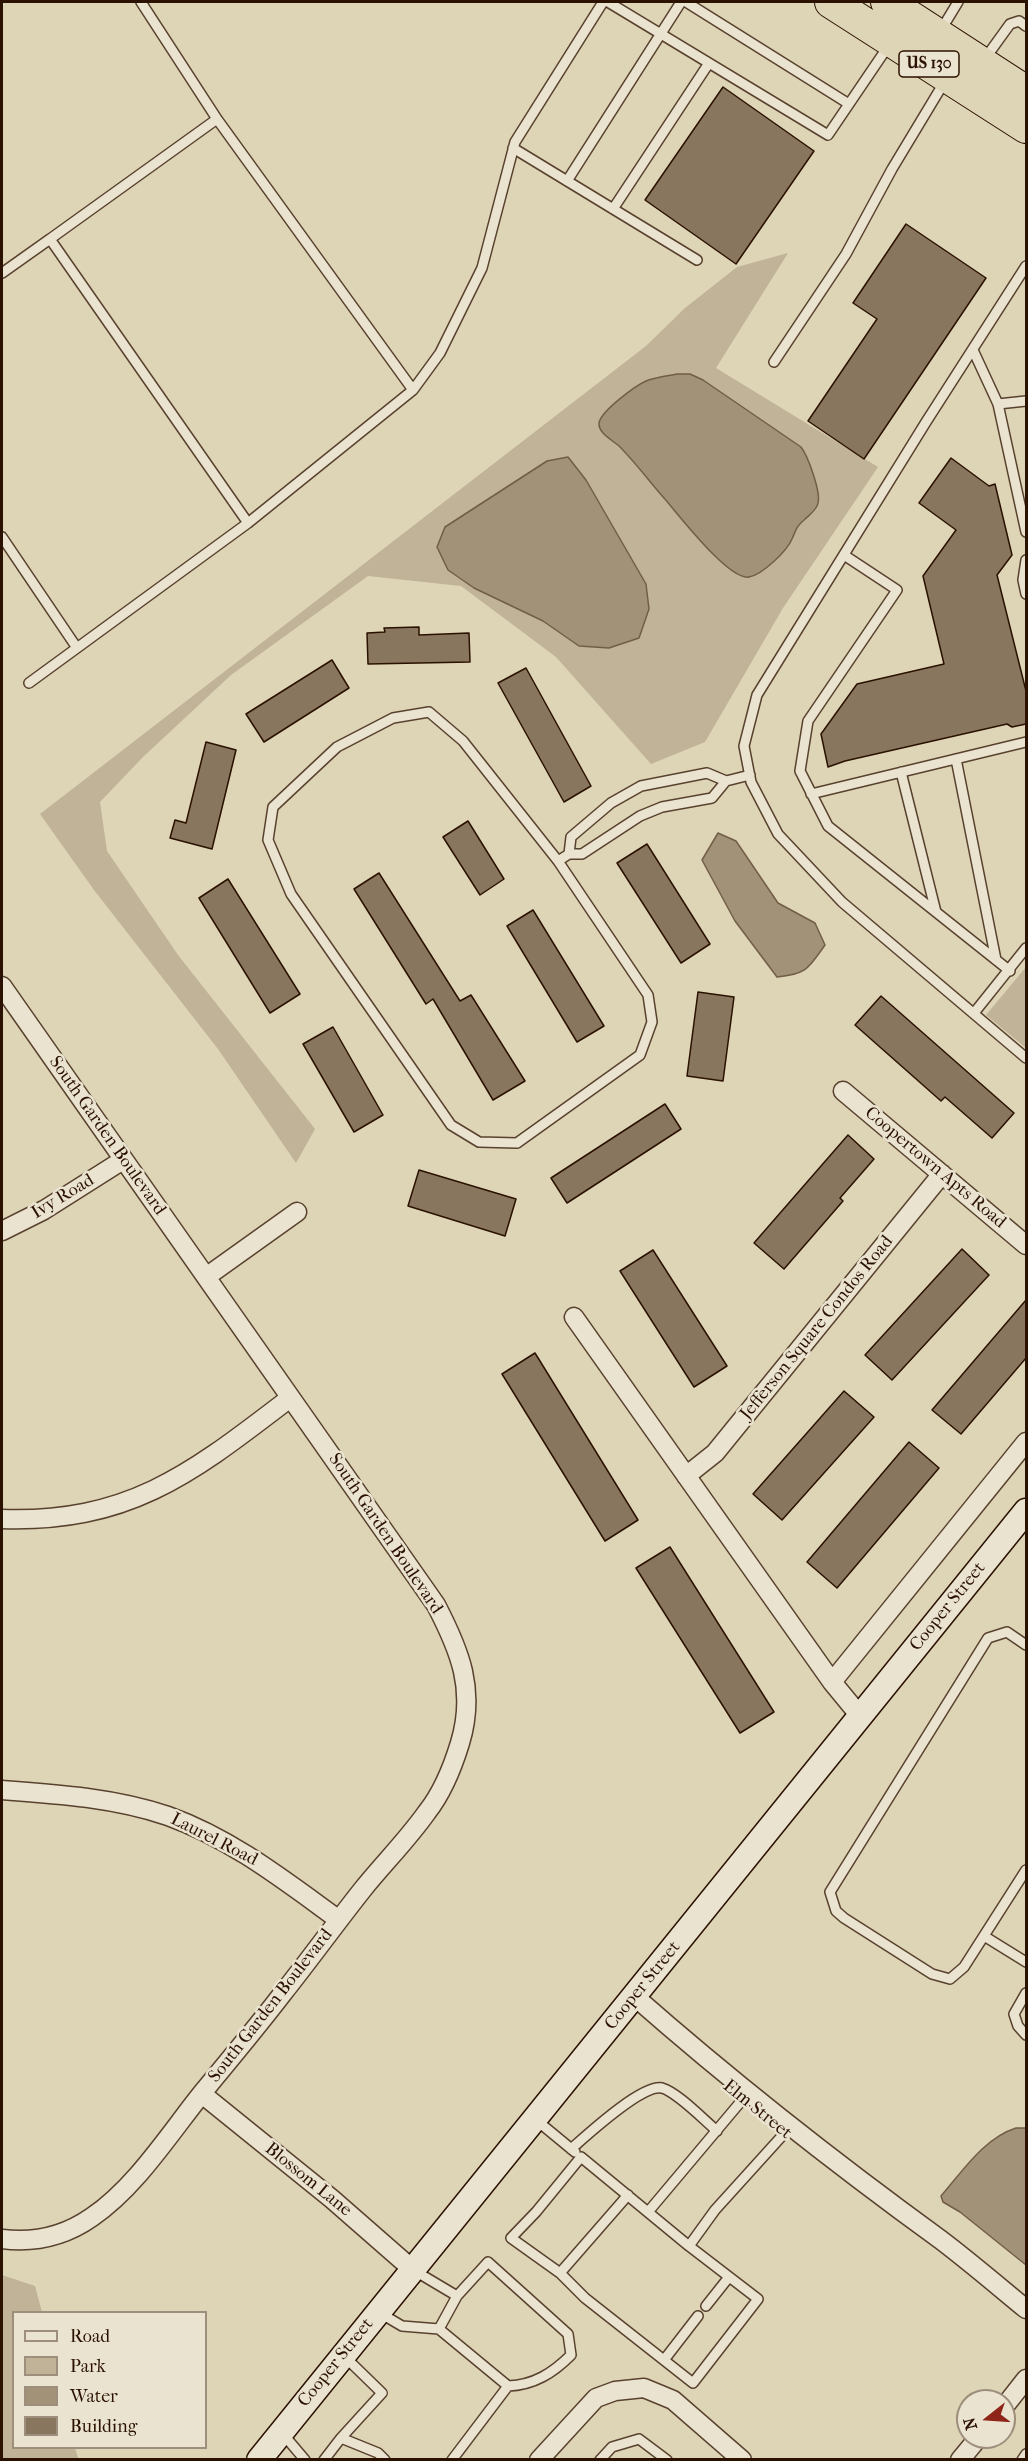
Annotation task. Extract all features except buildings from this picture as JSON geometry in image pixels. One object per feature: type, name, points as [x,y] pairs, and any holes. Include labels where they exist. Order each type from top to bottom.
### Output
[{"type":"highway","name":"US 130","points":[[831,2],[1026,127]]},
{"type":"highway","name":"US 130","points":[[886,2],[1026,92]]},
{"type":"street","name":"South Garden Boulevard","points":[[2,986],[436,1605],[455,1643],[467,1692],[467,1711],[455,1759],[428,1811],[155,2153],[110,2202],[93,2217],[73,2229],[51,2237],[28,2241],[2,2239]]},
{"type":"street","name":"Coopertown Apts Road","points":[[843,1091],[1026,1245]]},
{"type":"street","name":"Ivy Road","points":[[2,1231],[44,1210],[123,1160]]},
{"type":"street","name":"Jefferson Square Condos Road","points":[[686,1476],[715,1453],[942,1174]]},
{"type":"street","points":[[206,1277],[297,1212]]},
{"type":"street","points":[[574,1317],[832,1682],[860,1716]]},
{"type":"street","points":[[2,1519],[55,1519],[86,1514],[140,1497],[209,1459],[290,1398]]},
{"type":"street","points":[[832,1682],[1026,1442]]},
{"type":"street","name":"Cooper Street","points":[[259,2460],[1026,1511]]},
{"type":"street","name":"Laurel Road","points":[[2,1790],[118,1804],[168,1816],[214,1836],[245,1854],[288,1881],[339,1920]]},
{"type":"street","name":"Elm Street","points":[[632,2000],[743,2099],[787,2129]]},
{"type":"street","name":"Elm Street","points":[[632,2000],[707,2060],[841,2178],[857,2189],[892,2205],[942,2241],[1026,2308]]},
{"type":"street","name":"Blossom Lane","points":[[202,2094],[332,2199],[412,2269]]},
{"type":"street","points":[[1016,2392],[1026,2379]]},
{"type":"street","points":[[540,2460],[596,2398],[615,2391],[644,2388],[673,2400],[742,2460]]},
{"type":"lane","points":[[141,2],[217,119],[413,390]]},
{"type":"lane","points":[[29,683],[248,523],[413,390],[440,353],[482,268],[515,142],[603,2]]},
{"type":"lane","points":[[608,2],[828,135],[892,41]]},
{"type":"lane","points":[[567,181],[681,2]]},
{"type":"lane","points":[[686,2],[849,104]]},
{"type":"lane","points":[[938,35],[958,2]]},
{"type":"lane","points":[[982,63],[1010,24],[1019,21],[1026,26]]},
{"type":"lane","points":[[613,209],[709,63]]},
{"type":"lane","points":[[774,362],[846,254],[892,169],[948,76]]},
{"type":"lane","points":[[2,273],[217,119]]},
{"type":"lane","points":[[513,148],[697,260]]},
{"type":"lane","points":[[50,239],[248,523]]},
{"type":"lane","points":[[1026,266],[757,695],[744,746],[751,782],[778,834],[834,894],[1026,1058]]},
{"type":"lane","points":[[972,350],[998,404],[1026,531]]},
{"type":"lane","points":[[998,404],[1026,401]]},
{"type":"lane","points":[[2,537],[77,648]]},
{"type":"lane","points":[[844,555],[897,590],[808,721],[800,771],[828,826],[1010,971]]},
{"type":"lane","points":[[1026,560],[1026,594]]},
{"type":"lane","points":[[429,712],[464,741],[558,861],[648,995],[652,1022],[640,1055],[517,1143],[479,1142],[451,1125],[291,894],[268,840],[273,807],[337,747],[393,718],[429,712]]},
{"type":"lane","points":[[811,794],[1026,742]]},
{"type":"lane","points":[[956,759],[996,960]]},
{"type":"lane","points":[[901,772],[936,912]]},
{"type":"lane","points":[[568,854],[571,837],[610,803],[641,786],[707,773],[726,781]]},
{"type":"lane","points":[[558,861],[568,854],[582,854],[640,816],[662,807],[712,798],[726,781],[750,775]]},
{"type":"lane","points":[[974,1013],[1010,971],[1026,948]]},
{"type":"lane","points":[[1026,1645],[1007,1632],[988,1638],[830,1892],[836,1911],[844,1918],[932,1974],[950,1979],[964,1967],[1026,1870]]},
{"type":"lane","points":[[984,1936],[1026,1962]]},
{"type":"lane","points":[[1026,1993],[1014,2014],[1018,2026],[1026,2035]]},
{"type":"lane","points":[[571,2149],[600,2122],[632,2100],[656,2088],[664,2088],[717,2131]]},
{"type":"lane","points":[[648,2212],[743,2099]]},
{"type":"lane","points":[[535,2119],[689,2246],[758,2299],[693,2383],[585,2298],[560,2273],[511,2238],[536,2212],[581,2157]]},
{"type":"lane","points":[[689,2246],[715,2210],[787,2129]]},
{"type":"lane","points":[[560,2273],[628,2195]]},
{"type":"lane","points":[[377,2312],[402,2326],[439,2329],[508,2386],[531,2384],[558,2368],[571,2355],[568,2334],[488,2262],[457,2296],[439,2329]]},
{"type":"lane","points":[[412,2269],[457,2296]]},
{"type":"lane","points":[[706,2306],[729,2277]]},
{"type":"lane","points":[[664,2360],[698,2316]]},
{"type":"lane","points":[[324,2460],[382,2393],[343,2355]]},
{"type":"lane","points":[[452,2460],[508,2386]]},
{"type":"lane","points":[[281,2432],[305,2460]]},
{"type":"lane","points":[[341,2438],[378,2453],[385,2460]]},
{"type":"lane","points":[[600,2460],[612,2447],[639,2439],[668,2460]]},
{"type":"lane","points":[[1022,2460],[1026,2454]]},
{"type":"green space","points":[[788,253],[716,368],[878,467],[783,608],[705,742],[651,764],[556,657],[461,586],[368,576],[231,675],[143,757],[100,802],[107,851],[178,955],[315,1129],[296,1163],[218,1049],[94,890],[40,814],[646,346],[685,308],[737,267]],"holes":[[[663,377],[805,452],[818,499],[815,510],[795,528],[789,544],[764,570],[692,530],[620,447],[603,433],[645,382]],[[568,457],[586,480],[646,584],[579,646],[543,621],[474,588],[437,547],[446,527],[547,461]]]},
{"type":"green space","points":[[1026,967],[1026,1048],[986,1015]]},
{"type":"green space","points":[[2,2275],[35,2286],[42,2311],[12,2311],[12,2449],[75,2449],[78,2458],[2,2459]]},
{"type":"water","points":[[677,374],[690,374],[703,380],[801,447],[810,466],[818,491],[817,506],[801,522],[780,556],[767,567],[749,577],[729,569],[717,558],[631,458],[599,427],[601,418],[606,412],[634,388],[646,381]]},
{"type":"water","points":[[568,457],[586,480],[646,584],[649,609],[639,638],[609,648],[579,646],[543,621],[474,588],[448,570],[437,547],[445,527],[547,461]]},
{"type":"water","points":[[718,833],[736,841],[778,903],[815,923],[825,945],[806,969],[795,974],[777,977],[735,921],[702,860]]},
{"type":"water","points":[[1016,2128],[1026,2128],[1026,2265],[960,2212],[943,2202],[941,2196],[984,2148],[994,2139]]}]
